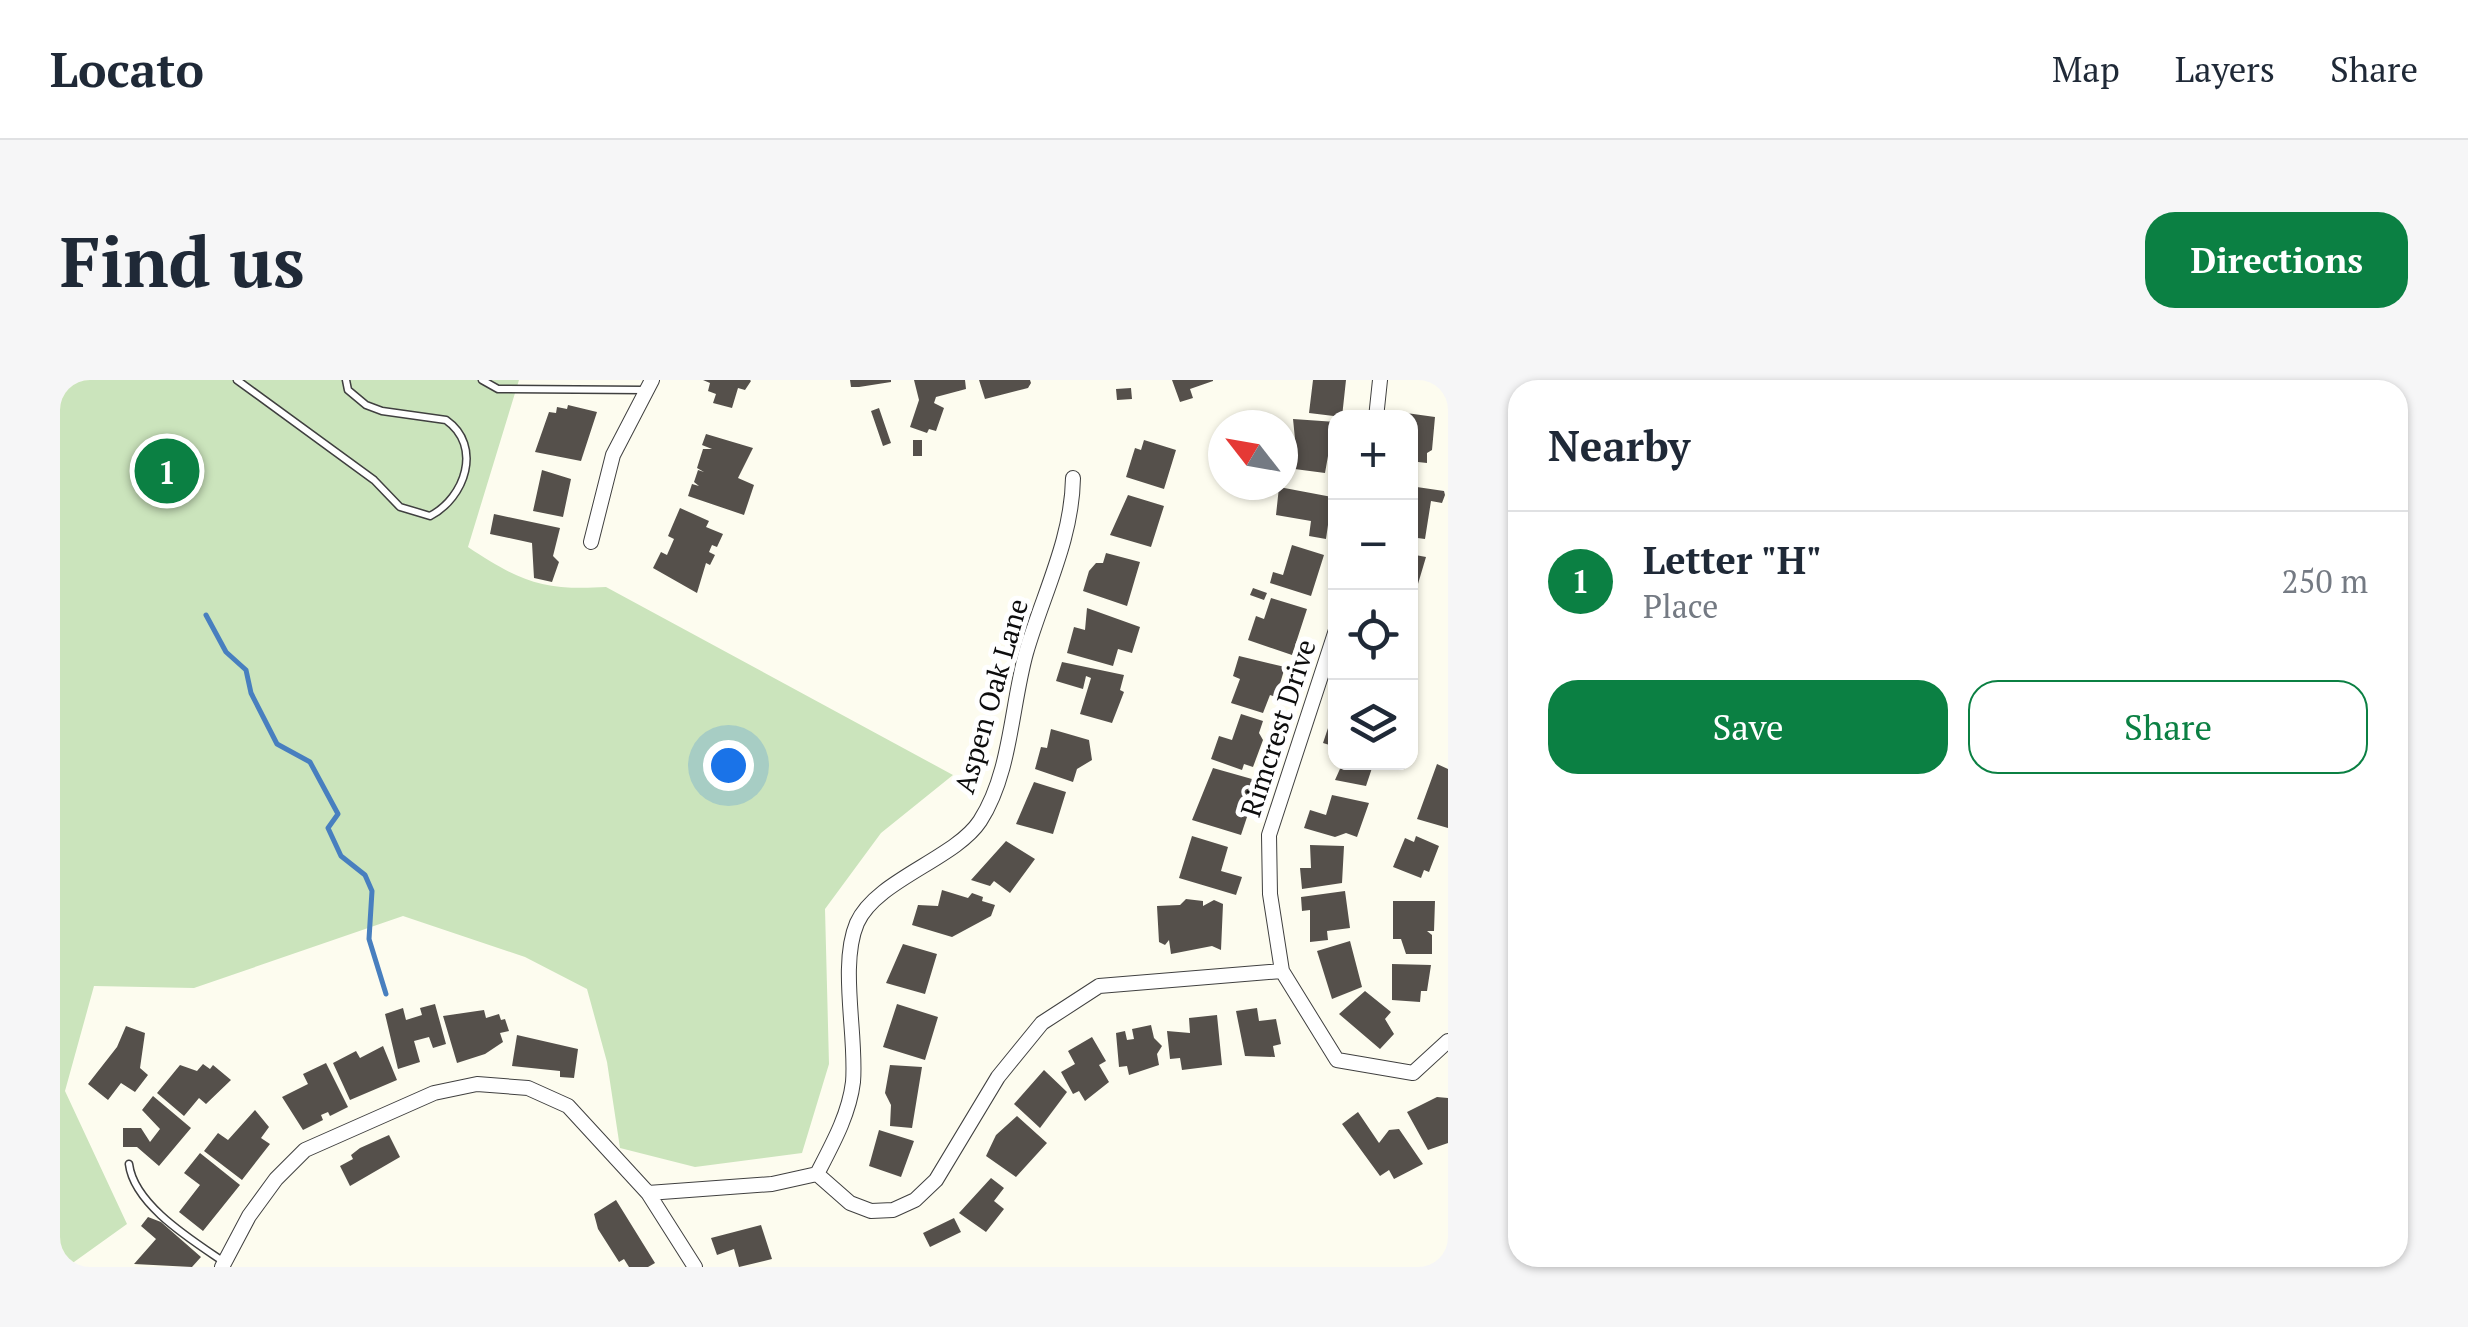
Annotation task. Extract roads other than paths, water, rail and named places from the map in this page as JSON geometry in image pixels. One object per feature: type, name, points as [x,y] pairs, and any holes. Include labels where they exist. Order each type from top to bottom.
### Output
[{"type":"street","points":[[1377,410],[1380,380]]},
{"type":"street","points":[[592,542],[613,456],[648,385]]},
{"type":"street","name":"Aspen Oak Lane","points":[[817,1174],[842,1124],[853,1084],[852,954],[858,921],[881,898],[979,824],[998,780],[1026,653],[1072,515],[1073,478]]},
{"type":"street","name":"Rimcrest Drive","points":[[1328,654],[1269,835],[1270,894],[1282,971],[1338,1060],[1412,1074],[1448,1040]]},
{"type":"street","points":[[648,1193],[772,1184],[817,1174],[850,1203],[871,1211],[893,1210],[915,1200],[936,1180],[998,1077],[1042,1022],[1099,986],[1282,971]]},
{"type":"street","points":[[224,1265],[249,1216],[305,1150],[434,1093],[477,1084],[528,1088],[568,1106],[648,1193],[694,1267]]},
{"type":"lane","points":[[238,380],[374,480],[400,506],[430,516],[446,508],[466,472],[466,443],[456,427],[446,420],[366,405],[348,390],[346,380]]},
{"type":"lane","points":[[482,380],[498,389],[648,385]]},
{"type":"lane","points":[[128,1164],[138,1190],[224,1265]]},
{"type":"waterway","points":[[206,615],[226,652],[246,670],[251,693],[277,744],[310,762],[338,814],[328,828],[341,856],[365,875],[372,891],[369,939],[386,994]]},
{"type":"place","name":"Letter \"H\"","points":[[167,471]]}]
